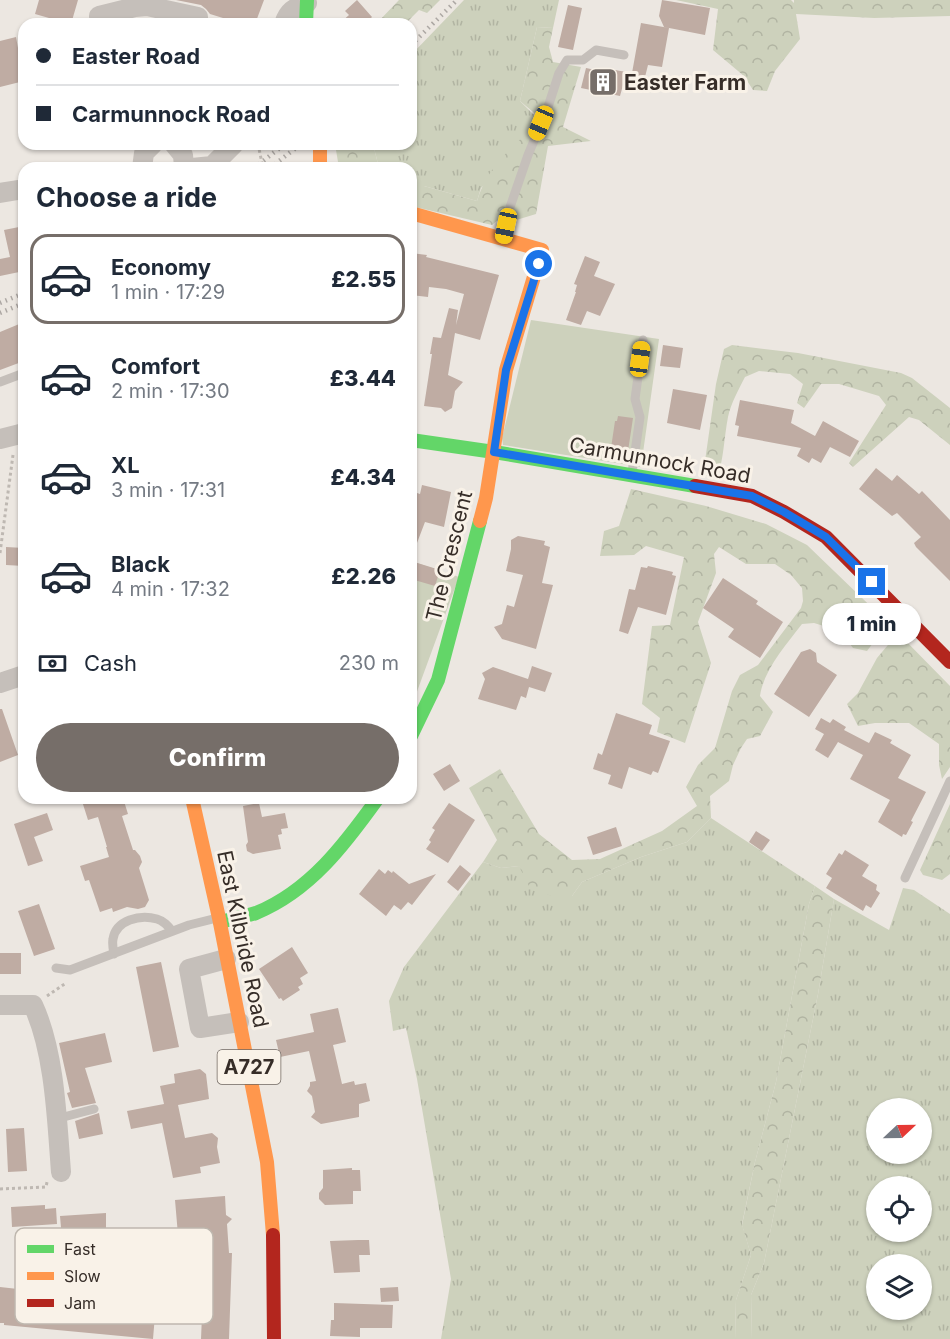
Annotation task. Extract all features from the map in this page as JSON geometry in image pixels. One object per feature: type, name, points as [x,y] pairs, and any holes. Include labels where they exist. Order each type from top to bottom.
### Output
[{"type":"main road","points":[[306,18],[307,2]]},
{"type":"main road","points":[[417,215],[503,238]]},
{"type":"main road","name":"The Crescent","points":[[417,724],[438,680],[463,591],[486,498],[506,370],[542,250],[503,238]]},
{"type":"main road","name":"Carmunnock Road","points":[[417,441],[752,496],[826,537],[950,662]]},
{"type":"main road","name":"East Kilbride Road","points":[[193,804],[267,1162],[273,1223],[274,1339]]},
{"type":"main road","points":[[219,920],[255,913],[286,898],[309,881],[348,841],[374,804]]},
{"type":"street","points":[[285,18],[294,8],[307,2]]},
{"type":"street","points":[[99,16],[147,6],[166,17],[198,16]]},
{"type":"street","points":[[216,162],[228,150]]},
{"type":"street","points":[[0,194],[18,190]]},
{"type":"street","points":[[0,683],[18,677]]},
{"type":"street","points":[[226,959],[189,969],[200,1028],[239,1022]]},
{"type":"street","points":[[0,1005],[33,1005],[47,1047],[61,1172]]},
{"type":"lane","points":[[503,238],[508,213],[528,154],[567,60],[583,60],[596,50],[624,55]]},
{"type":"lane","points":[[632,477],[640,417],[635,399],[643,340]]},
{"type":"lane","points":[[0,382],[18,375]]},
{"type":"lane","points":[[905,878],[950,781]]},
{"type":"lane","points":[[114,954],[112,941],[116,930],[126,921],[156,918],[166,923],[172,931]]},
{"type":"lane","points":[[56,968],[70,970],[189,925],[219,920]]},
{"type":"lane","points":[[56,1119],[94,1109]]},
{"type":"path","points":[[0,553],[13,436]]},
{"type":"path","points":[[0,1189],[46,1187],[47,1183],[61,1172]]},
{"type":"green space","points":[[399,0],[440,0],[427,13],[419,10],[411,18],[382,18]]},
{"type":"green space","points":[[464,0],[559,0],[553,28],[537,27],[520,101],[539,117],[531,138],[481,188],[477,201],[417,186],[417,162],[378,162],[374,150],[417,150],[417,49]]},
{"type":"green space","points":[[676,0],[791,0],[794,3],[794,0],[950,0],[950,16],[874,18],[796,14],[800,39],[775,71],[767,91],[753,90],[744,76],[713,50],[718,9]]},
{"type":"green space","points":[[537,27],[553,28],[549,47],[553,62],[581,67],[563,127],[591,141],[548,146],[536,214],[513,221],[499,219],[492,225],[417,207],[417,186],[477,201],[480,191],[496,165],[525,135],[531,137],[539,117],[520,101]]},
{"type":"green space","points":[[336,150],[374,150],[378,162],[338,162]]},
{"type":"green space","points":[[531,320],[659,339],[641,467],[503,445],[502,438]]},
{"type":"green space","points":[[732,345],[798,353],[901,373],[912,378],[950,408],[950,445],[919,420],[909,417],[853,467],[849,463],[886,405],[879,396],[839,384],[821,384],[804,408],[797,403],[803,384],[790,374],[759,371],[745,377],[735,396],[728,417],[717,479],[703,475],[716,384],[724,349]]},
{"type":"green space","points":[[631,489],[706,506],[766,524],[807,545],[888,623],[867,651],[853,648],[840,631],[814,623],[802,624],[776,658],[762,686],[760,696],[773,712],[760,736],[747,739],[741,748],[729,781],[710,796],[711,818],[687,842],[641,857],[582,882],[572,896],[555,897],[530,888],[519,866],[501,868],[483,862],[497,840],[469,788],[500,769],[539,834],[572,860],[600,859],[662,831],[697,806],[686,787],[698,765],[715,748],[732,691],[740,675],[758,665],[801,608],[803,601],[802,588],[791,575],[775,564],[746,564],[719,547],[714,554],[716,573],[698,622],[711,663],[685,743],[657,732],[660,718],[642,704],[652,626],[670,625],[684,557],[646,546],[634,555],[600,556],[604,531],[619,526]]},
{"type":"green space","points":[[417,563],[459,577],[417,692]]},
{"type":"green space","points":[[898,633],[950,686],[950,767],[942,779],[939,744],[909,723],[875,723],[858,726],[847,704],[858,693],[877,658]]},
{"type":"green space","points":[[950,804],[950,874],[942,880],[923,875],[920,870]]},
{"type":"green space","points":[[711,818],[815,886],[809,904],[776,1082],[742,1224],[751,1255],[736,1300],[735,1339],[441,1339],[451,1279],[417,1079],[406,1028],[393,1031],[389,1001],[404,967],[483,862],[501,868],[519,866],[572,896],[582,882],[641,857],[687,842]]},
{"type":"green space","points":[[815,886],[834,899],[818,994],[764,1263],[751,1295],[752,1339],[735,1339],[736,1300],[751,1255],[742,1225],[755,1162],[776,1082],[809,904]]},
{"type":"green space","points":[[903,888],[914,890],[950,914],[950,1339],[752,1339],[751,1295],[764,1263],[818,994],[834,899],[889,930]]},
{"type":"building","points":[[39,0],[78,0],[73,18],[49,18],[35,14]]},
{"type":"building","points":[[176,0],[264,0],[257,18],[223,18],[210,14],[201,5]]},
{"type":"building","points":[[357,0],[372,17],[346,18],[349,15],[345,11]]},
{"type":"building","points":[[662,0],[710,8],[705,35],[664,27],[659,16]]},
{"type":"building","points":[[568,5],[582,8],[573,50],[558,47]]},
{"type":"building","points":[[641,23],[669,28],[662,67],[648,65],[642,89],[623,85],[620,96],[581,88],[586,68],[614,74],[615,70],[632,73]]},
{"type":"building","points":[[16,37],[18,82],[0,87],[0,41]]},
{"type":"building","points":[[18,227],[18,272],[0,276],[0,259],[10,257],[4,230]]},
{"type":"building","points":[[417,254],[499,275],[480,340],[455,333],[448,375],[463,382],[455,391],[452,408],[445,412],[441,408],[424,406],[432,354],[430,354],[433,337],[441,338],[449,308],[458,310],[456,325],[464,294],[429,287],[428,297],[417,296]]},
{"type":"building","points":[[585,256],[600,262],[594,276],[615,284],[600,316],[587,311],[581,325],[566,320],[576,292],[577,285],[574,284]]},
{"type":"building","points":[[18,324],[18,363],[0,370],[0,332]]},
{"type":"building","points":[[663,345],[683,348],[680,368],[660,366]]},
{"type":"building","points":[[673,389],[707,395],[700,430],[667,423]]},
{"type":"building","points":[[740,400],[794,410],[791,423],[815,436],[823,421],[859,441],[850,457],[830,447],[821,463],[812,458],[809,463],[797,456],[801,448],[737,436],[739,426],[735,425]]},
{"type":"building","points":[[618,416],[633,418],[628,451],[611,448],[615,421]]},
{"type":"building","points":[[876,468],[892,481],[897,475],[919,494],[922,491],[950,520],[950,581],[916,547],[914,543],[921,537],[897,513],[892,516],[859,489]]},
{"type":"building","points":[[422,485],[451,492],[444,527],[425,522],[417,543],[417,493],[420,494]]},
{"type":"building","points":[[518,536],[545,541],[544,545],[550,547],[542,583],[553,585],[536,649],[502,639],[494,627],[502,624],[507,605],[514,607],[523,575],[506,571],[511,540]]},
{"type":"building","points":[[6,547],[18,548],[18,566],[6,565]]},
{"type":"building","points":[[417,563],[440,570],[435,586],[417,581]]},
{"type":"building","points":[[648,566],[673,572],[672,575],[676,576],[666,615],[638,607],[628,634],[619,631],[629,589],[635,590],[641,567],[647,568]]},
{"type":"building","points":[[723,578],[758,601],[756,604],[783,622],[760,658],[728,637],[734,629],[703,608]]},
{"type":"building","points":[[810,649],[816,653],[817,662],[837,675],[809,717],[774,694],[801,652]]},
{"type":"building","points":[[532,666],[552,673],[545,692],[529,687],[526,698],[521,696],[516,710],[478,699],[485,679],[482,673],[493,667],[528,679]]},
{"type":"building","points":[[0,709],[2,709],[18,755],[0,762]]},
{"type":"building","points":[[616,713],[652,725],[649,734],[670,741],[658,773],[653,771],[651,775],[629,767],[622,789],[608,784],[611,775],[593,769],[598,753],[602,755]]},
{"type":"building","points":[[821,718],[830,723],[833,719],[846,727],[844,730],[869,743],[875,732],[892,740],[890,743],[911,755],[898,778],[926,792],[906,835],[903,834],[902,837],[878,822],[890,800],[850,779],[863,755],[838,742],[828,758],[815,750],[824,734],[815,729]]},
{"type":"building","points":[[450,764],[460,781],[444,791],[433,774]]},
{"type":"building","points":[[449,803],[475,820],[448,863],[426,849],[435,830],[432,828]]},
{"type":"building","points":[[83,804],[125,804],[128,814],[122,816],[133,850],[140,856],[142,862],[139,868],[149,900],[145,907],[138,909],[127,907],[113,912],[112,908],[100,912],[89,880],[85,881],[80,866],[109,857],[98,817],[88,820]]},
{"type":"building","points":[[259,804],[262,817],[285,813],[288,828],[281,829],[282,834],[278,835],[281,849],[253,854],[247,851],[243,806]]},
{"type":"building","points":[[47,813],[53,830],[34,837],[43,861],[28,866],[14,824]]},
{"type":"building","points":[[616,827],[622,846],[593,855],[587,837]]},
{"type":"building","points":[[756,831],[770,840],[762,851],[749,842]]},
{"type":"building","points":[[845,850],[869,865],[862,876],[877,885],[876,890],[880,893],[871,908],[866,905],[863,911],[826,888],[832,878],[826,874],[839,853],[842,855]]},
{"type":"building","points":[[460,865],[471,874],[458,891],[447,882]]},
{"type":"building","points":[[379,869],[385,874],[388,870],[392,873],[393,871],[409,884],[436,874],[412,905],[408,902],[401,910],[394,905],[386,916],[359,894]]},
{"type":"building","points":[[39,904],[55,949],[34,956],[18,911]]},
{"type":"building","points":[[292,947],[308,973],[300,978],[303,984],[298,987],[300,990],[283,1001],[279,999],[259,969]]},
{"type":"building","points":[[0,953],[21,953],[21,974],[0,974]]},
{"type":"building","points":[[161,962],[179,1047],[153,1052],[136,967]]},
{"type":"building","points":[[338,1008],[346,1042],[333,1045],[342,1084],[354,1081],[355,1085],[366,1083],[370,1101],[359,1104],[359,1117],[321,1124],[311,1117],[315,1112],[312,1096],[307,1091],[310,1082],[316,1081],[309,1051],[280,1057],[276,1040],[314,1032],[310,1014]]},
{"type":"building","points":[[105,1033],[112,1062],[85,1068],[96,1103],[72,1108],[67,1093],[70,1092],[59,1043]]},
{"type":"building","points":[[200,1069],[206,1074],[209,1099],[178,1105],[185,1138],[212,1133],[218,1138],[220,1163],[200,1167],[201,1173],[173,1178],[162,1123],[131,1129],[127,1111],[164,1104],[160,1086],[175,1083],[174,1074]]},
{"type":"building","points":[[99,1113],[103,1134],[79,1139],[75,1121]]},
{"type":"building","points":[[24,1128],[27,1171],[8,1172],[6,1129]]},
{"type":"building","points":[[352,1168],[352,1170],[360,1170],[361,1191],[353,1191],[353,1204],[325,1205],[319,1199],[319,1193],[323,1188],[323,1170]]},
{"type":"building","points":[[225,1196],[226,1215],[232,1219],[227,1224],[229,1253],[232,1253],[229,1339],[201,1339],[202,1324],[213,1324],[213,1228],[177,1228],[175,1200]]},
{"type":"building","points":[[45,1205],[45,1209],[56,1208],[57,1224],[12,1227],[11,1207]]},
{"type":"building","points":[[106,1213],[106,1228],[61,1228],[60,1216]]},
{"type":"building","points":[[369,1240],[370,1255],[359,1255],[360,1272],[334,1273],[330,1241]]},
{"type":"building","points":[[0,1287],[15,1289],[15,1324],[154,1324],[153,1339],[0,1323]]},
{"type":"building","points":[[398,1287],[399,1301],[381,1302],[380,1288]]},
{"type":"building","points":[[334,1303],[393,1305],[392,1328],[360,1328],[360,1337],[330,1336],[331,1320],[334,1320]]},
{"type":"railway","points":[[417,39],[457,0]]},
{"type":"railway","points":[[262,162],[277,150]]},
{"type":"railway","points":[[278,162],[293,150]]},
{"type":"railway","points":[[0,303],[18,296]]},
{"type":"railway","points":[[0,313],[18,306]]},
{"type":"traffic: fast","points":[[306,18],[307,0]]},
{"type":"traffic: fast","points":[[417,441],[695,486]]},
{"type":"traffic: fast","points":[[417,724],[438,680],[480,521]]},
{"type":"traffic: fast","points":[[220,922],[256,913],[275,904],[310,879],[339,849],[374,804]]},
{"type":"traffic: slow","points":[[320,150],[320,162]]},
{"type":"traffic: slow","points":[[417,215],[542,250],[506,370],[486,498],[480,521]]},
{"type":"traffic: slow","points":[[193,804],[219,918],[267,1162],[273,1235]]},
{"type":"traffic: jam","points":[[695,486],[752,496],[826,537],[950,662]]},
{"type":"traffic: jam","points":[[273,1235],[274,1339]]},
{"type":"place","name":"Easter Farm","points":[[603,82]]},
{"type":"route","points":[[539,264],[506,370],[494,452],[752,496],[826,537],[872,582]]}]
